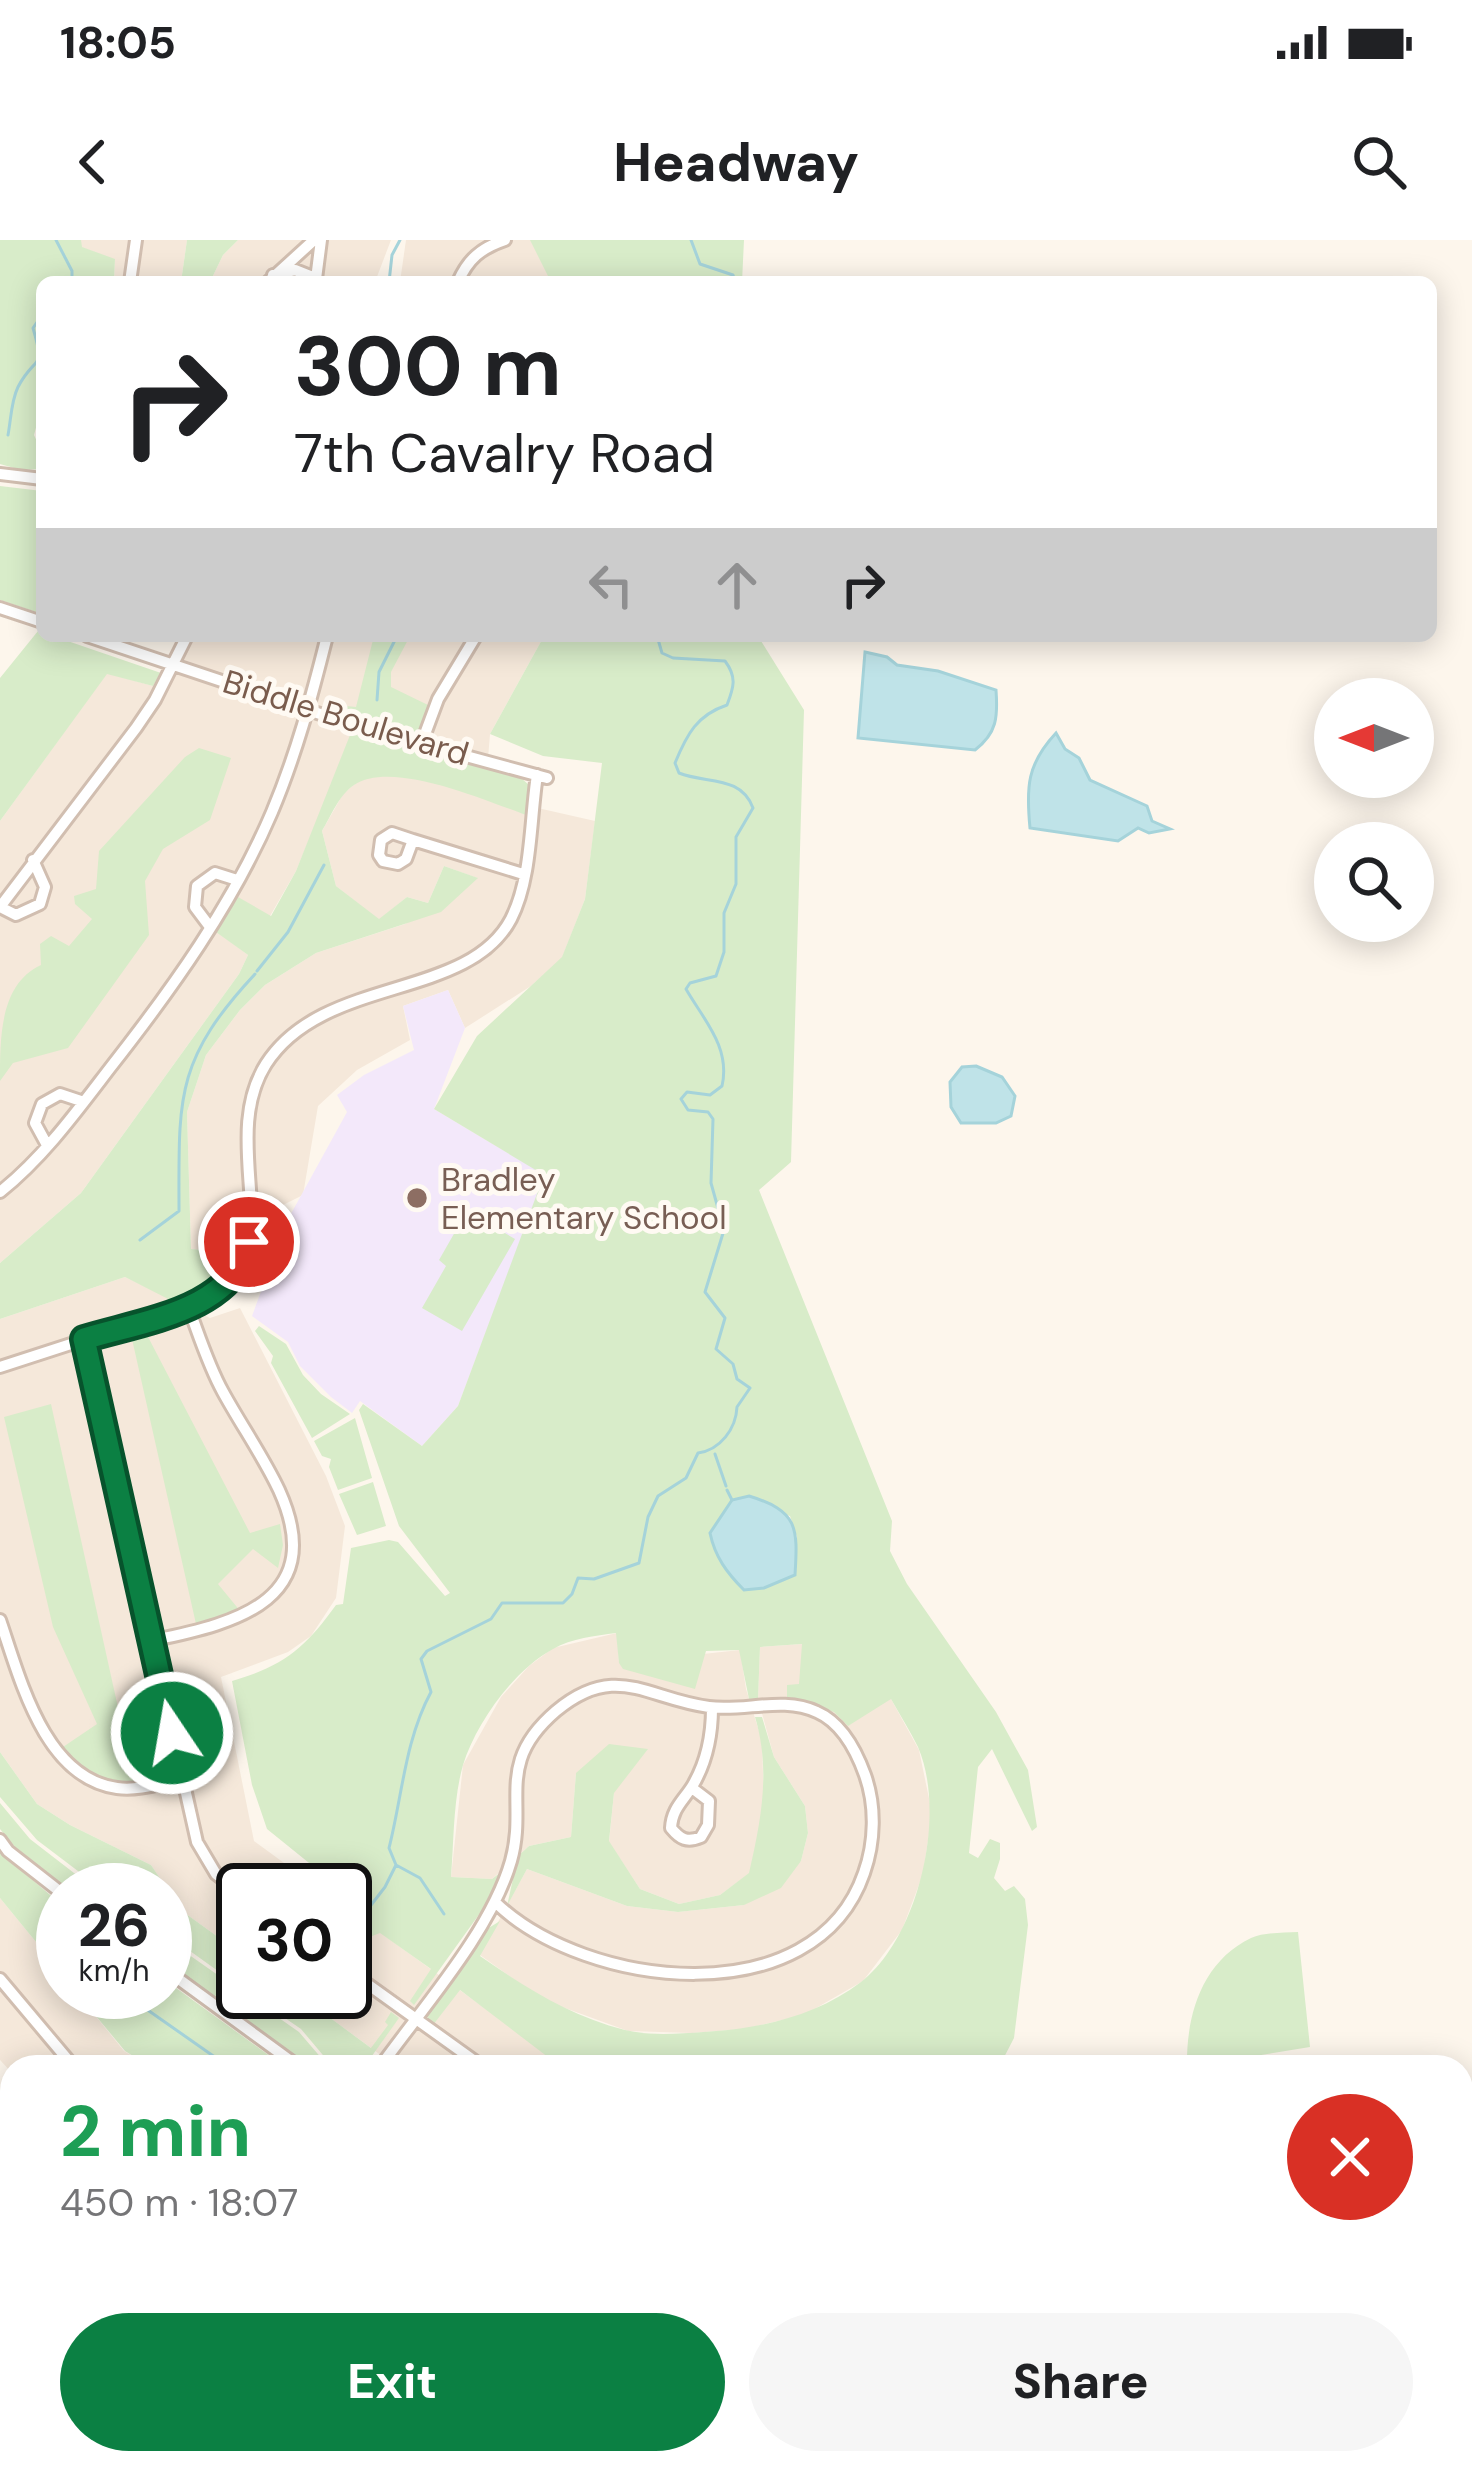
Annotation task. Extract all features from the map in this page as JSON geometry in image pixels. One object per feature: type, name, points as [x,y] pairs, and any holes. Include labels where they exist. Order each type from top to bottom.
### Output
[{"type":"street","points":[[131,276],[136,240]]},
{"type":"street","points":[[274,276],[317,240]]},
{"type":"street","points":[[316,276],[317,240]]},
{"type":"street","points":[[461,276],[470,260],[487,246],[505,240]]},
{"type":"street","points":[[278,276],[295,270],[308,276]]},
{"type":"street","points":[[0,474],[36,478]]},
{"type":"street","points":[[0,608],[36,620]]},
{"type":"street","name":"Biddle Boulevard","points":[[106,642],[359,727],[542,776],[524,874]]},
{"type":"street","points":[[33,860],[45,887],[40,904],[24,914],[6,912],[0,907],[33,860],[136,728],[184,642]]},
{"type":"street","points":[[0,1192],[84,1102],[210,927],[271,814],[325,642]]},
{"type":"street","points":[[422,742],[438,699],[472,642]]},
{"type":"street","points":[[0,1367],[188,1306],[217,1292],[238,1274],[249,1242],[249,1107],[276,1050],[328,1010],[466,962],[492,944],[511,919],[524,874],[413,840]]},
{"type":"street","points":[[210,927],[195,907],[196,886],[215,874],[237,880]]},
{"type":"street","points":[[47,1145],[34,1123],[42,1105],[60,1094],[84,1102]]},
{"type":"street","points":[[154,1640],[232,1622],[260,1608],[281,1587],[293,1549],[292,1523],[278,1488],[223,1392],[188,1306]]},
{"type":"street","points":[[84,1339],[197,1842],[216,1874]]},
{"type":"street","points":[[0,1620],[49,1739],[70,1765],[94,1782],[118,1789],[182,1779]]},
{"type":"street","points":[[389,2055],[496,1904],[513,1856],[518,1768],[537,1731],[556,1711],[595,1688],[625,1684],[712,1708],[796,1705],[832,1720],[857,1756],[872,1808],[872,1840],[860,1886],[826,1931],[788,1957],[673,1973],[616,1964],[541,1937],[496,1904]]},
{"type":"street","points":[[692,1788],[709,1801],[711,1810],[701,1837],[692,1841],[679,1838],[670,1828],[671,1814],[692,1788],[706,1759],[712,1708]]},
{"type":"street","points":[[0,1840],[36,1873]]},
{"type":"street","points":[[0,1979],[64,2055]]},
{"type":"street","points":[[372,1987],[466,2055]]},
{"type":"street","points":[[192,1989],[283,2055]]},
{"type":"shaded area","points":[[81,240],[187,240],[182,276],[114,276],[115,260],[81,247]]},
{"type":"shaded area","points":[[238,240],[391,240],[377,276],[213,276],[223,255]]},
{"type":"shaded area","points":[[406,240],[539,240],[552,276],[401,276]]},
{"type":"shaded area","points":[[175,642],[378,642],[347,748],[296,871],[270,916],[216,931],[248,955],[239,974],[81,1193],[0,1263],[0,821],[107,673],[153,686]]},
{"type":"shaded area","points":[[402,642],[541,642],[490,734],[485,796],[595,821],[585,899],[562,958],[531,986],[465,1028],[448,990],[403,1006],[410,1040],[357,1070],[318,1106],[303,1195],[277,1208],[229,1252],[191,1249],[187,1112],[206,1055],[240,1010],[265,985],[316,953],[405,924],[477,878],[444,866],[428,903],[407,897],[379,920],[336,886],[322,831],[343,794],[357,782],[377,742],[388,670]]},
{"type":"shaded area","name":"Bradley Elementary School","points":[[448,990],[465,1028],[434,1109],[545,1175],[458,1406],[422,1446],[360,1401],[352,1413],[331,1397],[300,1366],[288,1342],[252,1316],[287,1221],[347,1112],[337,1095],[364,1075],[414,1050],[403,1006]]},
{"type":"shaded area","points":[[125,1277],[210,1318],[240,1308],[326,1476],[345,1526],[336,1598],[311,1636],[288,1652],[221,1677],[254,1841],[284,1863],[216,1863],[216,1936],[192,1918],[192,1863],[147,1863],[70,1825],[37,1804],[0,1752],[0,1319]]},
{"type":"shaded area","points":[[617,1633],[619,1663],[740,1650],[762,1741],[764,1806],[750,1873],[720,1895],[679,1904],[640,1889],[609,1842],[614,1793],[576,1773],[571,1837],[529,1846],[492,1879],[451,1877],[463,1765],[501,1697],[553,1648]]},
{"type":"shaded area","points":[[803,1644],[891,1699],[919,1750],[932,1813],[923,1874],[902,1930],[863,1981],[804,2015],[744,2029],[628,2031],[543,2000],[480,1955],[527,1869],[627,1906],[678,1912],[744,1905],[801,1861],[808,1833],[805,1806],[774,1757],[758,1699],[760,1647]]},
{"type":"shaded area","points":[[0,1898],[36,1942],[36,2019],[98,2019],[131,2055],[0,2055]]},
{"type":"shaded area","points":[[372,1927],[550,2055],[381,2055],[332,2019],[372,2019]]},
{"type":"green space","points":[[0,240],[81,240],[82,247],[115,259],[114,276],[36,276],[36,469],[0,464]]},
{"type":"green space","points":[[187,240],[238,240],[223,255],[213,276],[182,276]]},
{"type":"green space","points":[[530,240],[744,240],[742,276],[548,276]]},
{"type":"green space","points":[[0,486],[36,490],[36,612],[0,600]]},
{"type":"green space","points":[[36,633],[36,642],[71,642],[161,673],[153,686],[107,674],[0,821],[0,678]]},
{"type":"green space","points":[[372,642],[407,642],[391,672],[391,687],[428,705],[419,730],[412,733],[340,714],[346,706],[356,707]]},
{"type":"green space","points":[[541,642],[762,642],[804,710],[791,1162],[759,1190],[892,1521],[890,1551],[907,1584],[996,1712],[1028,1770],[1037,1827],[1032,1831],[992,1749],[978,1767],[969,1853],[978,1858],[990,1839],[1000,1843],[994,1878],[1005,1891],[1014,1886],[1025,1899],[1028,1925],[1014,2038],[1005,2055],[545,2055],[460,1990],[433,2025],[427,2020],[428,2009],[487,1929],[500,1921],[480,1956],[567,2009],[647,2033],[735,2029],[792,2017],[845,1993],[881,1962],[912,1906],[922,1873],[928,1839],[926,1774],[918,1747],[891,1699],[848,1726],[834,1712],[787,1698],[787,1685],[799,1684],[802,1644],[760,1647],[758,1699],[749,1699],[739,1650],[706,1651],[695,1689],[623,1669],[616,1633],[560,1645],[524,1670],[477,1732],[463,1765],[456,1806],[451,1877],[492,1879],[501,1872],[488,1902],[414,2005],[410,2001],[431,1969],[380,1933],[372,1936],[372,1863],[309,1863],[267,1829],[252,1785],[232,1681],[292,1654],[336,1605],[343,1604],[351,1548],[398,1542],[445,1596],[450,1593],[399,1526],[359,1410],[363,1404],[422,1446],[458,1406],[544,1175],[434,1109],[477,1036],[562,957],[585,899],[602,763],[543,756],[490,734]],"holes":[[[732,1500],[790,1516],[797,1537],[795,1575],[764,1588],[744,1590],[710,1533]]]},
{"type":"green space","points":[[352,730],[521,778],[529,785],[526,815],[415,779],[371,778],[349,789],[322,831],[336,886],[379,919],[407,897],[428,903],[444,866],[478,878],[441,912],[316,953],[265,985],[206,1055],[187,1112],[191,1249],[228,1252],[242,1240],[234,1263],[210,1288],[176,1303],[125,1277],[0,1319],[0,1263],[81,1193],[239,974],[248,955],[216,932],[238,897],[271,916],[296,871]]},
{"type":"green space","points":[[199,748],[231,758],[210,820],[163,849],[145,881],[149,935],[68,1048],[13,1063],[0,1081],[5,1013],[17,985],[41,965],[40,944],[51,936],[69,946],[92,919],[75,904],[74,896],[96,889],[99,851],[185,757]]},
{"type":"green space","points":[[467,1211],[515,1239],[462,1331],[422,1308],[446,1266],[439,1260]]},
{"type":"green space","points":[[259,1326],[286,1344],[303,1375],[350,1414],[312,1438],[271,1363],[273,1356],[255,1331]]},
{"type":"green space","points":[[146,1333],[250,1533],[280,1524],[283,1545],[278,1568],[253,1549],[218,1584],[241,1612],[196,1624],[132,1339]]},
{"type":"green space","points":[[51,1404],[132,1771],[170,1765],[172,1771],[143,1782],[98,1776],[63,1747],[97,1724],[53,1627],[4,1417]]},
{"type":"green space","points":[[355,1418],[372,1478],[338,1490],[329,1467],[331,1459],[322,1456],[314,1441]]},
{"type":"green space","points":[[373,1482],[386,1526],[357,1535],[339,1494]]},
{"type":"green space","points":[[755,1717],[762,1717],[774,1757],[805,1806],[808,1833],[801,1861],[781,1888],[744,1905],[678,1912],[627,1906],[527,1869],[507,1906],[518,1856],[529,1846],[571,1837],[576,1773],[609,1744],[648,1749],[614,1793],[609,1841],[640,1889],[679,1904],[720,1895],[749,1873],[763,1776]]},
{"type":"green space","points":[[0,1752],[37,1804],[147,1863],[67,1863],[37,1840],[0,1797]]},
{"type":"green space","points":[[0,1803],[30,1839],[61,1863],[36,1863],[36,1867],[0,1829]]},
{"type":"green space","points":[[0,1852],[36,1883],[36,1942],[0,1898]]},
{"type":"green space","points":[[192,1918],[216,1936],[216,1970],[192,1952]]},
{"type":"green space","points":[[1298,1932],[1310,2047],[1261,2055],[1188,2055],[1194,2011],[1209,1976],[1234,1948],[1274,1933]]},
{"type":"green space","points":[[192,1957],[216,1974],[216,2000],[192,1982]]},
{"type":"green space","points":[[192,2000],[268,2055],[132,2055],[98,2019],[192,2019]]},
{"type":"green space","points":[[391,2012],[399,2018],[373,2055],[323,2055],[286,2019],[332,2019],[371,2048],[388,2025]]},
{"type":"green space","points":[[243,2019],[280,2019],[319,2055],[292,2055]]},
{"type":"water","points":[[865,652],[996,690],[992,731],[975,750],[858,738]]},
{"type":"water","points":[[1056,733],[1065,749],[1079,758],[1090,780],[1147,806],[1152,821],[1170,829],[1149,833],[1138,828],[1118,841],[1030,828],[1031,777],[1039,755]]},
{"type":"water","points":[[976,1066],[1002,1077],[1015,1096],[1011,1116],[996,1123],[961,1123],[951,1107],[950,1082],[962,1067]]},
{"type":"water","points":[[749,1496],[786,1515],[795,1533],[796,1558],[795,1575],[764,1588],[744,1590],[722,1564],[710,1533],[732,1500]]},
{"type":"waterway","points":[[56,240],[72,276]]},
{"type":"waterway","points":[[390,276],[400,240]]},
{"type":"waterway","points":[[691,240],[700,264],[733,276]]},
{"type":"waterway","points":[[36,324],[36,340]]},
{"type":"waterway","points":[[8,435],[16,392],[36,363]]},
{"type":"waterway","points":[[377,700],[379,672],[394,642]]},
{"type":"waterway","points":[[372,1904],[396,1865],[389,1848],[410,1749],[431,1692],[421,1659],[427,1651],[491,1619],[502,1603],[563,1603],[578,1578],[594,1579],[639,1563],[648,1517],[658,1496],[686,1478],[698,1453],[725,1437],[750,1388],[737,1379],[733,1364],[716,1349],[725,1318],[705,1292],[724,1230],[711,1183],[713,1119],[708,1112],[688,1110],[681,1099],[687,1092],[710,1095],[722,1086],[719,1046],[686,989],[690,983],[716,976],[724,952],[724,913],[736,884],[736,837],[753,808],[740,790],[679,773],[675,763],[694,727],[727,705],[733,682],[729,667],[725,661],[673,658],[662,653],[659,642]]},
{"type":"waterway","points":[[257,971],[288,932],[324,865]]},
{"type":"waterway","points":[[140,1240],[179,1211],[182,1110],[195,1058],[228,1005],[255,974]]},
{"type":"waterway","points":[[715,1454],[726,1486]]},
{"type":"waterway","points":[[727,1490],[732,1500]]},
{"type":"waterway","points":[[396,1865],[420,1878],[444,1914]]},
{"type":"waterway","points":[[161,2019],[212,2055]]},
{"type":"place","name":"Bradley Elementary School","points":[[417,1198]]},
{"type":"route","points":[[172,1733],[84,1339],[217,1292],[238,1274],[249,1242]]}]
